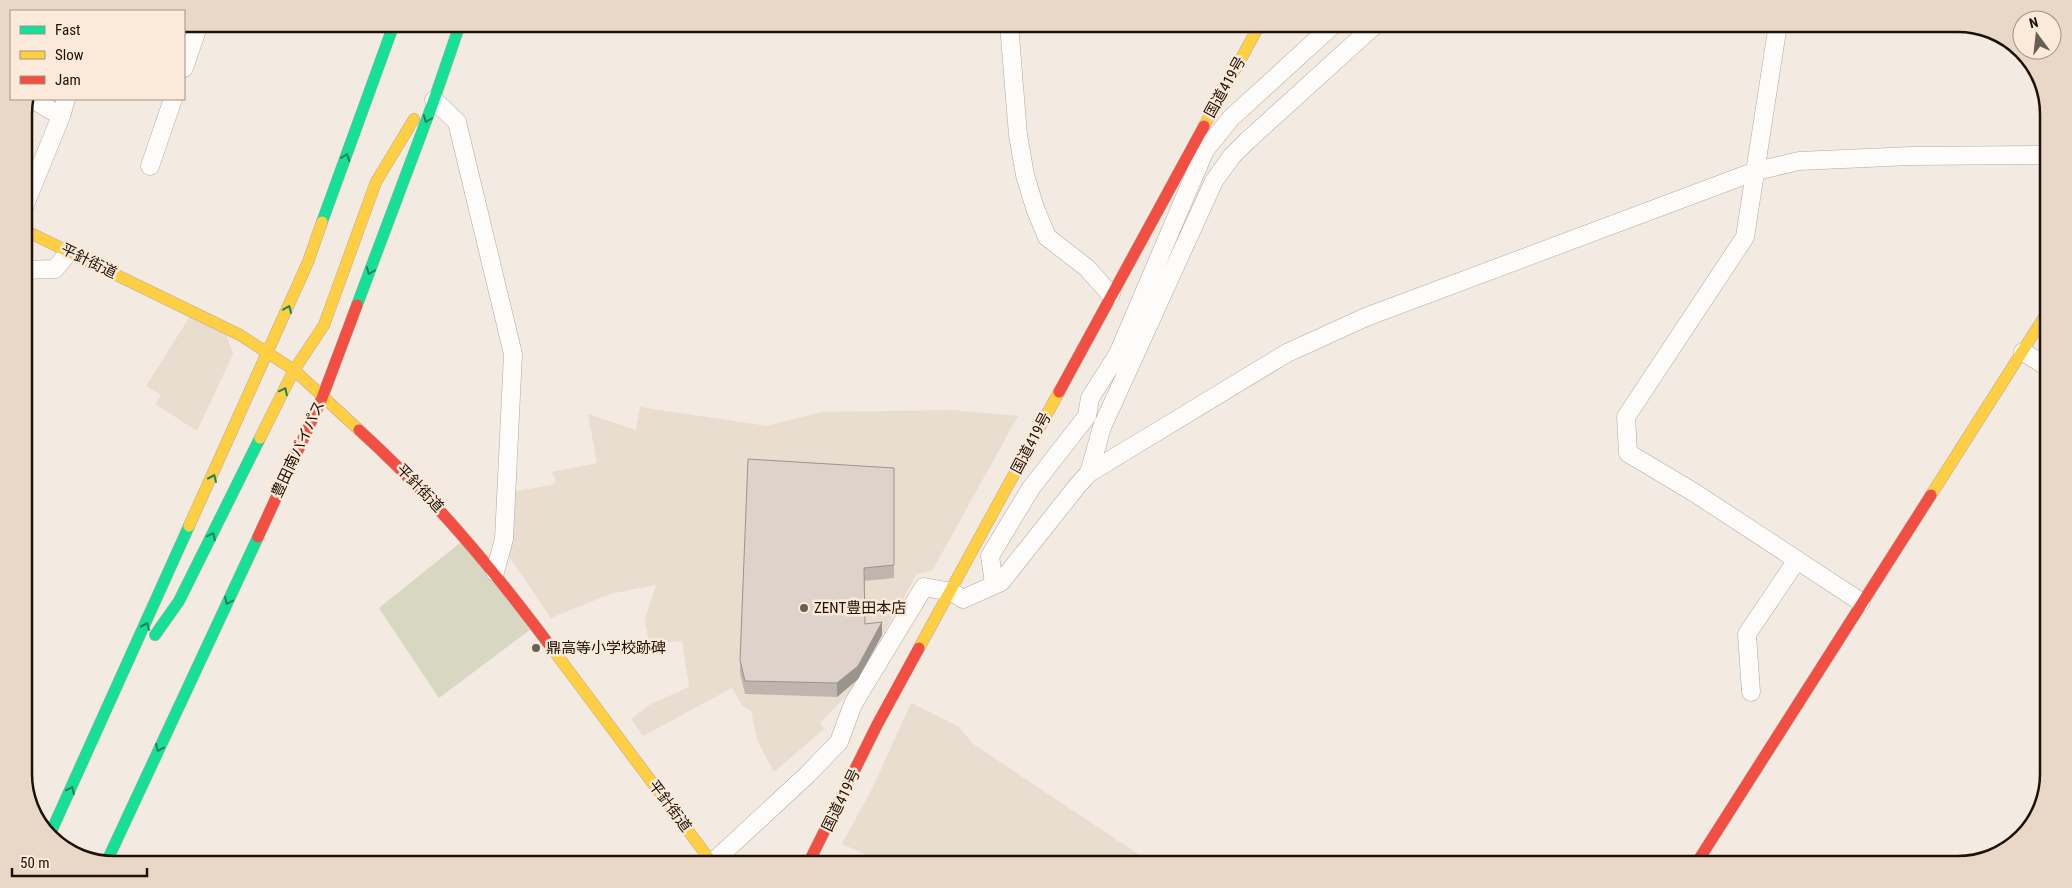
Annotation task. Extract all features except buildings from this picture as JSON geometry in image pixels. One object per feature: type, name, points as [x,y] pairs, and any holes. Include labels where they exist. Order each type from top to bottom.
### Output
[{"type":"main road","points":[[53,827],[269,354],[308,262],[391,32]]},
{"type":"main road","name":"豊田南バイパス","points":[[110,855],[322,398],[434,100],[457,32]]},
{"type":"main road","name":"国道419号","points":[[812,856],[878,725],[1256,32]]},
{"type":"main road","points":[[121,681],[179,601],[294,370],[324,325],[376,182],[446,66]]},
{"type":"main road","name":"平針街道","points":[[33,234],[240,335],[294,370],[322,398],[386,454],[417,484],[495,572],[707,856]]},
{"type":"main road","points":[[1701,856],[1861,602],[2039,325]]},
{"type":"main road","points":[[218,595],[270,510]]},
{"type":"street","points":[[185,65],[196,32]]},
{"type":"street","points":[[1009,32],[1018,135],[1025,175],[1035,208],[1047,237],[1087,268],[1111,295]]},
{"type":"street","points":[[994,584],[990,556],[1031,488],[1087,416],[1090,398],[1118,354],[1205,150],[1216,133],[1231,118],[1325,32]]},
{"type":"street","points":[[1090,473],[1102,428],[1214,181],[1232,156],[1367,32]]},
{"type":"street","points":[[1777,32],[1745,236],[1626,417],[1628,453],[1694,493],[1861,602]]},
{"type":"street","points":[[34,100],[61,116]]},
{"type":"street","points":[[33,184],[66,100]]},
{"type":"street","points":[[150,166],[173,100]]},
{"type":"street","points":[[434,100],[457,122],[513,354],[504,539],[495,572]]},
{"type":"street","points":[[721,856],[838,742],[854,704],[924,587],[952,592],[963,599],[1001,582],[1078,485],[1090,473],[1287,353],[1357,321],[1756,171],[1799,161],[1911,156],[2039,156]]},
{"type":"street","points":[[33,270],[55,269],[69,252]]},
{"type":"street","points":[[2023,352],[2039,362]]},
{"type":"street","points":[[1750,692],[1747,634],[1797,560]]},
{"type":"street","points":[[854,704],[878,725]]},
{"type":"shaded area","points":[[190,316],[227,336],[233,354],[197,431],[155,404],[161,395],[146,386]]},
{"type":"shaded area","points":[[640,407],[767,426],[822,412],[953,410],[1018,416],[932,571],[917,574],[852,690],[820,723],[824,729],[774,772],[758,742],[751,711],[742,705],[732,688],[643,736],[631,719],[649,705],[689,687],[682,641],[649,644],[645,619],[656,585],[610,594],[551,618],[510,558],[508,551],[511,492],[552,485],[556,481],[552,472],[597,463],[588,414],[636,430]]},
{"type":"shaded area","points":[[911,703],[959,727],[973,744],[1141,856],[869,856],[842,844],[872,789]]},
{"type":"green space","points":[[461,542],[531,629],[439,698],[379,608]]},
{"type":"traffic: fast","points":[[322,222],[391,32]]},
{"type":"traffic: fast","points":[[357,305],[434,100],[457,32]]},
{"type":"traffic: fast","points":[[155,635],[179,601],[260,438]]},
{"type":"traffic: fast","points":[[53,827],[189,526]]},
{"type":"traffic: fast","points":[[110,855],[258,537]]},
{"type":"traffic: slow","points":[[1204,126],[1256,32]]},
{"type":"traffic: slow","points":[[260,438],[294,370],[324,325],[376,182],[414,119]]},
{"type":"traffic: slow","points":[[189,526],[308,262],[322,222]]},
{"type":"traffic: slow","points":[[33,234],[240,335],[294,370],[359,430]]},
{"type":"traffic: slow","points":[[1931,495],[2039,325]]},
{"type":"traffic: slow","points":[[919,648],[1059,392]]},
{"type":"traffic: slow","points":[[551,647],[707,856]]},
{"type":"traffic: jam","points":[[1059,392],[1204,126]]},
{"type":"traffic: jam","points":[[258,537],[322,398],[357,305]]},
{"type":"traffic: jam","points":[[359,430],[412,481],[461,534],[507,589],[551,647]]},
{"type":"traffic: jam","points":[[1701,856],[1931,495]]},
{"type":"traffic: jam","points":[[812,856],[877,725],[919,648]]},
{"type":"place","name":"ZENT豊田本店","points":[[804,608]]},
{"type":"place","name":"鼎高等小学校跡碑","points":[[536,648]]}]
